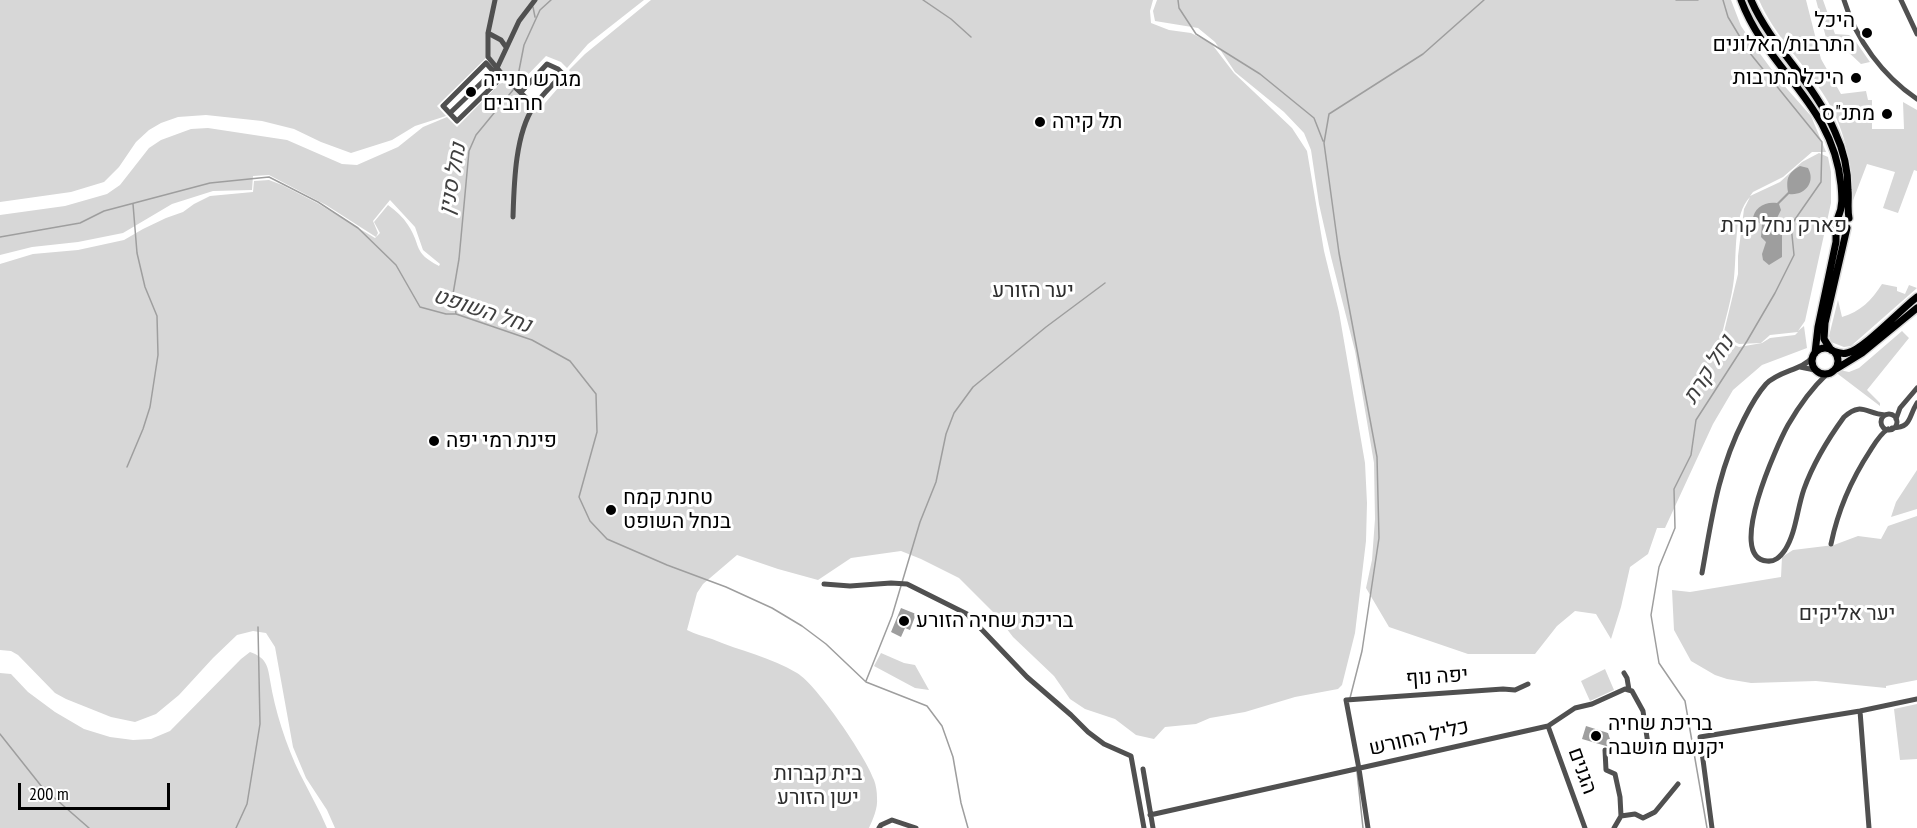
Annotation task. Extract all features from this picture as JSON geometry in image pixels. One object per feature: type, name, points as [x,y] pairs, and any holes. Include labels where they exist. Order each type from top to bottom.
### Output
[{"type":"main road","points":[[1741,0],[1759,35],[1807,98],[1829,136],[1841,181],[1842,199],[1840,212],[1835,220],[1836,242],[1812,365],[1816,371],[1827,374],[1862,353],[1917,308]]},
{"type":"main road","points":[[1751,0],[1767,30],[1820,102],[1836,133],[1848,179],[1850,223],[1825,324],[1824,339],[1838,360],[1836,369]]},
{"type":"main road","points":[[1838,217],[1842,214],[1849,218]]},
{"type":"main road","points":[[1836,225],[1840,229],[1847,228]]},
{"type":"main road","points":[[1814,355],[1822,348],[1843,354],[1851,351],[1872,337],[1917,297]]},
{"type":"street","points":[[495,0],[488,33],[488,57],[495,70],[500,79],[457,121],[443,106],[486,63],[495,70],[517,89],[535,106]]},
{"type":"street","points":[[450,113],[495,70],[519,21],[535,0]]},
{"type":"street","points":[[1844,0],[1858,36],[1878,63],[1900,86],[1917,99]]},
{"type":"street","points":[[1901,0],[1917,34]]},
{"type":"street","points":[[488,33],[501,40],[506,47]]},
{"type":"street","points":[[513,217],[520,144],[535,106],[563,74],[547,64],[517,89]]},
{"type":"street","points":[[1702,573],[1717,488],[1736,435],[1760,392],[1768,383],[1783,373],[1806,364],[1814,355]]},
{"type":"street","points":[[1799,367],[1816,371],[1814,387]]},
{"type":"street","points":[[1827,374],[1814,387],[1785,432],[1757,499],[1752,520],[1752,549],[1762,561],[1778,559],[1785,550],[1791,538],[1802,494],[1812,470],[1844,417],[1856,409],[1866,409],[1893,415],[1903,424],[1909,419]]},
{"type":"street","points":[[1885,427],[1896,420],[1900,408],[1917,388]]},
{"type":"street","points":[[1885,427],[1904,427],[1917,403]]},
{"type":"street","points":[[1887,414],[1900,408]]},
{"type":"street","points":[[1874,412],[1885,427]]},
{"type":"street","points":[[1831,544],[1848,489],[1885,427],[1887,414]]},
{"type":"street","points":[[824,584],[839,586],[907,584],[967,614],[1027,677],[1088,732],[1104,744],[1131,756],[1144,828]]},
{"type":"street","points":[[1624,674],[1629,690],[1643,711],[1648,744]]},
{"type":"street","name":"יפה נוף","points":[[1359,769],[1346,699],[1515,690],[1528,684]]},
{"type":"street","name":"כליל החורש","points":[[1150,815],[1548,726],[1575,708],[1592,704],[1625,689],[1629,690]]},
{"type":"street","points":[[1712,828],[1700,736],[1860,711],[1917,699]]},
{"type":"street","points":[[1860,711],[1869,828]]},
{"type":"street","name":"הגנים","points":[[1548,726],[1585,828]]},
{"type":"street","points":[[1605,750],[1606,770],[1615,774],[1618,783],[1621,816],[1614,828]]},
{"type":"street","points":[[1143,769],[1153,828]]},
{"type":"street","points":[[1359,769],[1368,828]]},
{"type":"street","points":[[1621,816],[1635,814],[1643,818],[1655,812],[1678,784]]},
{"type":"street","points":[[879,828],[892,820],[916,828]]},
{"type":"green space","name":"יער הזורע","points":[[0,0],[644,0],[588,44],[567,68],[561,62],[546,56],[516,87],[539,110],[571,73],[569,70],[585,54],[651,0],[1153,0],[1150,11],[1151,23],[1169,30],[1191,33],[1211,43],[1234,73],[1292,128],[1307,151],[1324,251],[1339,312],[1365,463],[1366,541],[1355,633],[1342,685],[1338,689],[1295,697],[1245,712],[1210,718],[1196,724],[1165,727],[1154,739],[1136,735],[1115,719],[1085,709],[1070,699],[1054,676],[1013,637],[997,616],[959,578],[921,559],[901,551],[851,558],[818,580],[737,555],[703,584],[697,593],[687,630],[766,658],[787,667],[806,680],[851,739],[874,780],[877,806],[869,828],[335,828],[327,810],[306,778],[293,747],[275,647],[266,633],[253,631],[237,635],[179,695],[156,714],[135,722],[111,717],[66,699],[55,693],[18,655],[11,651],[0,650],[0,264],[33,254],[78,250],[124,240],[166,218],[183,212],[210,196],[253,192],[254,181],[269,180],[282,185],[376,237],[326,205],[269,175],[253,176],[252,190],[213,191],[172,204],[123,233],[78,242],[32,247],[0,255],[0,215],[65,206],[107,194],[120,185],[149,148],[161,140],[191,129],[208,128],[287,140],[342,164],[357,165],[398,147],[423,127],[447,117],[457,127],[505,78],[487,57],[437,106],[446,116],[415,126],[392,140],[351,153],[294,129],[262,121],[206,115],[178,117],[149,130],[136,142],[119,167],[104,182],[71,192],[0,202]],"holes":[[[390,200],[415,227],[423,250],[440,264],[439,266],[425,257],[406,222],[388,205],[374,222],[380,233],[376,237],[378,233],[373,221]]]},
{"type":"green space","name":"פארק נחל קרת","points":[[1157,0],[1731,0],[1741,26],[1758,51],[1780,81],[1811,116],[1826,152],[1812,152],[1783,177],[1753,192],[1750,196],[1780,182],[1802,162],[1819,153],[1828,157],[1831,172],[1831,203],[1805,321],[1798,331],[1804,326],[1807,348],[1762,365],[1733,390],[1713,424],[1665,528],[1657,528],[1648,554],[1630,567],[1611,639],[1596,614],[1575,611],[1557,626],[1535,654],[1468,654],[1389,627],[1366,588],[1372,560],[1375,519],[1374,463],[1355,351],[1319,204],[1311,150],[1304,133],[1284,112],[1235,72],[1215,42],[1198,28],[1155,21],[1153,11]],"holes":[[[1750,197],[1744,209],[1738,274],[1723,336],[1739,344],[1761,343],[1770,335],[1798,332],[1795,335],[1770,338],[1762,343],[1739,347],[1721,339],[1733,286],[1738,224],[1741,213]]]},
{"type":"green space","points":[[1759,0],[1806,0],[1821,59],[1841,94],[1866,91],[1868,100],[1872,100],[1872,129],[1904,129],[1903,102],[1917,110],[1917,171],[1914,170],[1898,213],[1883,208],[1895,172],[1867,164],[1852,203],[1849,159],[1836,118],[1814,81],[1772,25]]},
{"type":"green space","points":[[1816,0],[1823,0],[1835,34],[1849,35],[1854,39],[1870,62],[1861,64],[1845,49],[1829,49]]},
{"type":"green space","points":[[1882,284],[1897,287],[1897,291],[1905,294],[1909,285],[1917,288],[1851,346],[1844,347],[1831,342],[1829,336],[1838,300],[1842,317],[1848,315],[1865,305]]},
{"type":"green space","points":[[1902,331],[1909,338],[1867,390],[1880,403],[1880,406],[1830,368],[1849,372],[1859,368]]},
{"type":"green space","points":[[1917,470],[1917,509],[1891,517],[1896,502]]},
{"type":"green space","name":"יער אליקים","points":[[1917,516],[1917,680],[1886,686],[1886,688],[1816,681],[1751,683],[1715,675],[1691,661],[1674,630],[1672,590],[1690,592],[1781,577],[1782,557],[1793,550],[1834,545],[1858,536],[1881,539],[1888,526]]},
{"type":"green space","points":[[250,652],[259,656],[267,666],[286,740],[327,828],[0,828],[0,673],[11,674],[28,692],[55,712],[84,729],[110,737],[133,740],[151,739],[170,731]]},
{"type":"green space","points":[[881,653],[915,665],[929,690],[915,688],[874,666]]},
{"type":"green space","points":[[1605,669],[1614,690],[1590,701],[1581,681]]},
{"type":"green space","points":[[1917,704],[1917,759],[1900,760],[1894,709]]},
{"type":"shaded area","points":[[1800,166],[1808,168],[1810,183],[1800,193],[1789,194],[1779,204],[1781,210],[1777,218],[1785,219],[1782,231],[1782,257],[1769,265],[1763,260],[1762,254],[1766,242],[1761,237],[1762,224],[1753,220],[1755,212],[1760,206],[1777,203],[1788,192],[1789,176]]},
{"type":"shaded area","name":"בריכת שחיה הזורע","points":[[901,608],[916,614],[910,630],[905,628],[901,637],[891,632]]},
{"type":"shaded area","name":"בריכת שחיה יקנעם מושבה","points":[[1586,726],[1608,733],[1613,748],[1582,739]]},
{"type":"waterway","name":"נחל סנין","points":[[516,86],[524,45],[540,10],[551,0]]},
{"type":"waterway","points":[[923,0],[951,19],[971,37]]},
{"type":"waterway","points":[[1178,0],[1179,8],[1196,34],[1260,74],[1314,118],[1323,141]]},
{"type":"waterway","points":[[1350,698],[1362,651],[1379,538],[1377,457],[1339,253],[1324,143],[1329,114],[1423,54],[1484,0]]},
{"type":"waterway","points":[[1676,0],[1698,0]]},
{"type":"waterway","name":"נחל קרת","points":[[1707,828],[1685,701],[1659,663],[1651,615],[1659,567],[1675,528],[1674,489],[1691,455],[1696,420],[1747,341],[1794,255],[1791,225],[1821,182],[1822,142],[1749,52],[1728,17],[1723,0]]},
{"type":"waterway","points":[[533,7],[535,17]]},
{"type":"waterway","name":"נחל סנין","points":[[456,314],[453,294],[459,259],[469,151],[476,135],[513,90]]},
{"type":"waterway","name":"נחל השופט","points":[[0,237],[80,223],[104,211],[210,183],[269,177],[318,202],[358,228],[396,265],[420,307],[446,314],[456,314],[532,340],[570,361],[596,394],[597,432],[579,497],[590,521],[607,539],[772,608],[826,644],[866,682],[927,706],[942,726],[953,757],[968,828]]},
{"type":"waterway","points":[[127,467],[150,407],[158,355],[157,316],[145,287],[137,253],[133,204]]},
{"type":"waterway","points":[[866,681],[892,616],[920,522],[936,482],[946,434],[954,413],[973,387],[1046,327],[1105,283]]},
{"type":"waterway","points":[[236,828],[247,804],[260,724],[258,627]]},
{"type":"waterway","points":[[0,734],[42,787],[89,828]]},
{"type":"waterway","points":[[1357,772],[1363,828]]},
{"type":"place","name":"היכל התרבות/האלונים","points":[[1867,33]]},
{"type":"place","name":"היכל התרבות","points":[[1856,78]]},
{"type":"place","name":"מגרש חנייה חרובים","points":[[471,92]]},
{"type":"place","name":"מתנ\"ס","points":[[1887,114]]},
{"type":"place","name":"תל קירה","points":[[1040,122]]},
{"type":"place","name":"פינת רמי יפה","points":[[434,441]]},
{"type":"place","name":"טחנת קמח בנחל השופט","points":[[611,510]]},
{"type":"place","name":"בריכת שחיה הזורע","points":[[904,621]]},
{"type":"place","name":"בריכת שחיה יקנעם מושבה","points":[[1596,736]]},
{"type":"park label","name":"בית קברות ישן הזורע","points":[[818,786]]}]
